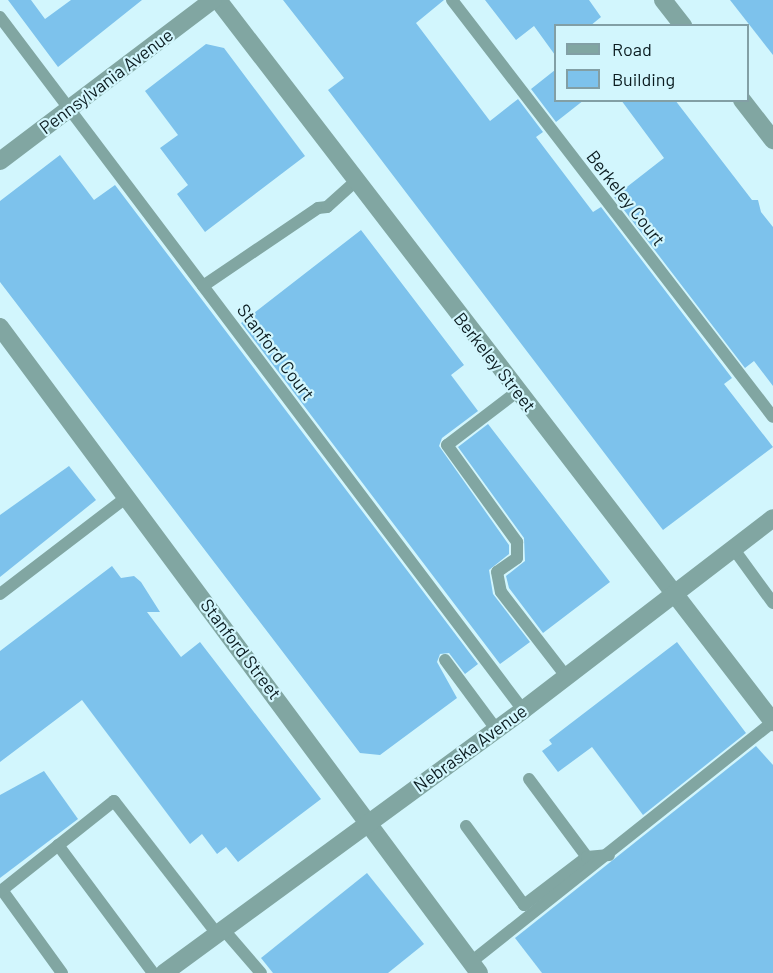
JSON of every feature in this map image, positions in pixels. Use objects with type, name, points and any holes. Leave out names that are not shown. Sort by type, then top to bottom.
[{"type":"street","name":"Pennsylvania Avenue","points":[[0,161],[213,0]]},
{"type":"street","name":"Berkeley Street","points":[[218,0],[773,722]]},
{"type":"street","points":[[663,0],[681,24]]},
{"type":"street","points":[[744,102],[773,140]]},
{"type":"street","name":"Stanford Street","points":[[0,327],[369,821],[475,968]]},
{"type":"street","name":"Nebraska Avenue","points":[[164,973],[523,710],[773,518]]},
{"type":"lane","name":"Berkeley Court","points":[[452,0],[773,417]]},
{"type":"lane","name":"Stanford Court","points":[[0,17],[523,710]]},
{"type":"lane","points":[[203,286],[318,207],[327,207],[356,181]]},
{"type":"lane","points":[[518,391],[447,445],[517,542],[517,558],[497,572],[501,592],[566,676]]},
{"type":"lane","points":[[0,594],[128,496]]},
{"type":"lane","points":[[734,548],[773,603]]},
{"type":"lane","points":[[445,660],[496,729]]},
{"type":"lane","points":[[475,968],[773,722]]},
{"type":"lane","points":[[529,779],[587,857]]},
{"type":"lane","points":[[62,973],[2,890],[114,801],[220,932],[261,973]]},
{"type":"lane","points":[[465,826],[524,905],[587,857],[610,855]]},
{"type":"lane","points":[[58,845],[153,973]]},
{"type":"building","points":[[8,0],[31,0],[45,19],[71,0],[142,0],[58,67]]},
{"type":"building","points":[[283,0],[444,0],[416,23],[490,121],[518,99],[543,132],[536,137],[593,212],[601,207],[732,378],[724,384],[773,447],[663,530],[328,90],[344,78]]},
{"type":"building","points":[[485,0],[589,0],[601,17],[592,24],[554,24],[554,54],[534,26],[516,40]]},
{"type":"building","points":[[730,0],[773,0],[773,55],[749,24]]},
{"type":"building","points":[[206,44],[224,48],[305,156],[205,232],[177,194],[188,185],[160,148],[178,135],[145,91]]},
{"type":"building","points":[[554,71],[554,102],[581,102],[556,122],[531,89]]},
{"type":"building","points":[[622,102],[677,102],[752,200],[758,200],[761,212],[773,227],[773,386],[754,361],[745,368],[614,197],[664,158]]},
{"type":"building","points":[[60,155],[94,200],[115,185],[478,664],[465,674],[449,653],[440,654],[437,662],[457,698],[380,755],[360,753],[0,282],[0,201]]},
{"type":"building","points":[[361,230],[464,365],[451,375],[478,411],[442,438],[439,446],[509,545],[509,554],[489,570],[493,594],[530,642],[500,664],[241,323]]},
{"type":"building","points":[[488,424],[610,582],[543,633],[509,588],[506,576],[525,561],[524,538],[458,447]]},
{"type":"building","points":[[69,466],[96,500],[0,577],[0,515]]},
{"type":"building","points":[[112,566],[121,578],[134,576],[141,582],[160,612],[147,612],[181,657],[200,642],[321,799],[238,862],[226,847],[217,854],[202,834],[190,844],[82,700],[0,762],[0,651]]},
{"type":"building","points":[[677,642],[746,733],[643,815],[592,747],[558,772],[542,751],[552,744],[549,740]]},
{"type":"building","points":[[756,746],[773,765],[773,973],[542,973],[515,938]]},
{"type":"building","points":[[44,771],[78,819],[0,878],[0,795]]},
{"type":"building","points":[[367,873],[424,944],[388,973],[273,973],[261,958]]}]
